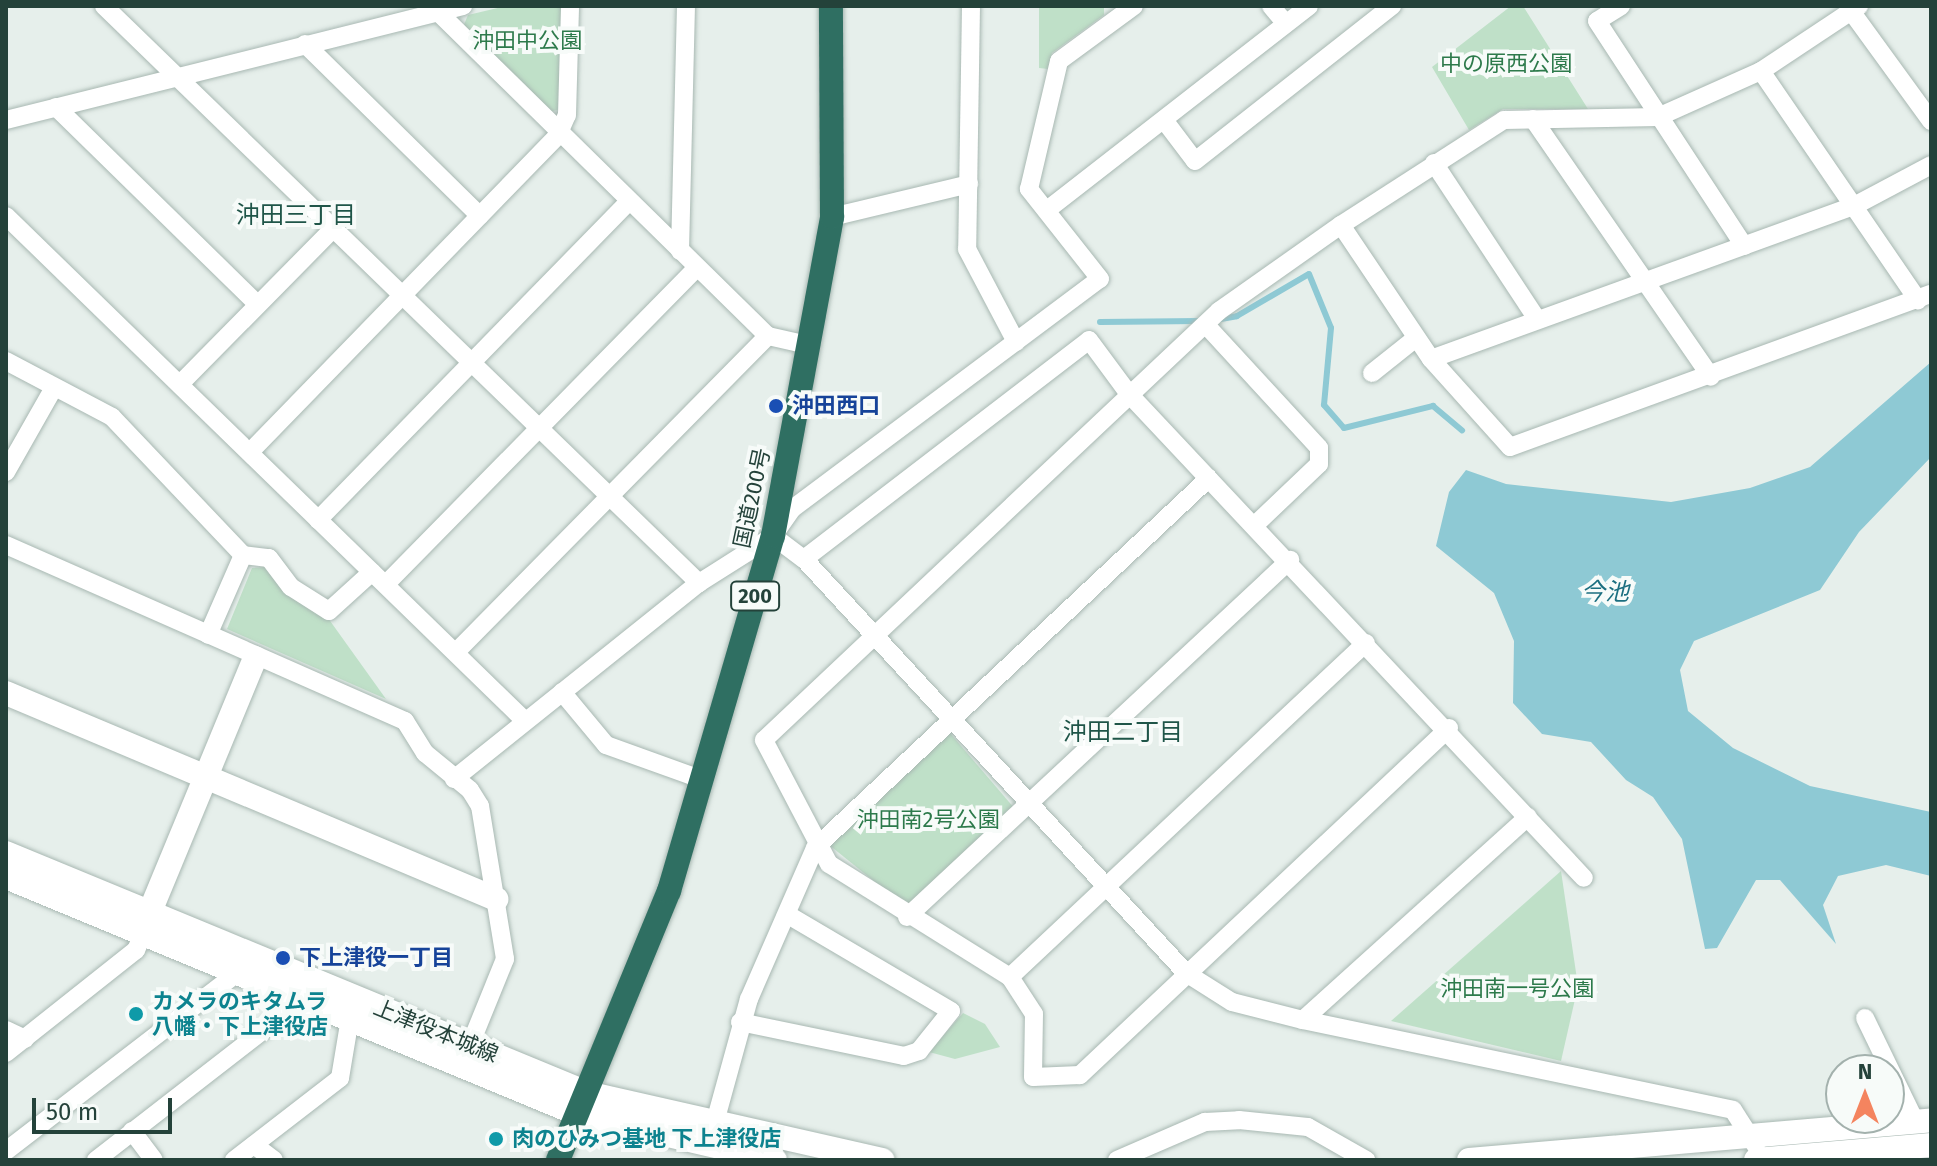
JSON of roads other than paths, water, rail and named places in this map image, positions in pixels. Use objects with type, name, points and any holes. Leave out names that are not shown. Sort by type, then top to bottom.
[{"type":"highway","name":"国道200号","points":[[558,1160],[669,891],[773,536],[832,217],[831,6]]},
{"type":"street","points":[[104,6],[699,583]]},
{"type":"street","points":[[6,120],[433,9],[463,6]]},
{"type":"street","points":[[250,452],[558,135],[567,115],[570,6]]},
{"type":"street","points":[[680,251],[686,6]]},
{"type":"street","points":[[971,6],[967,249],[1016,342]]},
{"type":"street","points":[[454,779],[523,719],[562,692],[699,583],[773,536],[792,509],[1100,279],[1029,189],[1059,61],[1134,6]]},
{"type":"street","points":[[1271,6],[1286,24]]},
{"type":"street","points":[[1047,210],[1309,6]]},
{"type":"street","points":[[1164,120],[1195,161],[1392,6]]},
{"type":"street","points":[[1621,6],[1597,21],[1744,246]]},
{"type":"street","points":[[433,9],[558,135],[768,336],[808,345]]},
{"type":"street","points":[[1449,728],[1080,1075],[1033,1077],[1034,1014],[1010,977],[907,917],[815,848],[764,740],[1213,318],[1341,225],[1504,120],[1658,117],[1761,71],[1855,9],[1931,121]]},
{"type":"street","points":[[305,44],[480,216]]},
{"type":"street","points":[[1341,225],[1431,359],[1510,447],[1711,377],[1924,297],[1854,206],[1761,71]]},
{"type":"street","points":[[56,107],[257,304]]},
{"type":"street","points":[[1533,119],[1641,284],[1711,377]]},
{"type":"street","points":[[1434,163],[1537,319]]},
{"type":"street","points":[[1431,359],[1854,206],[1931,165]]},
{"type":"street","points":[[832,217],[969,184]]},
{"type":"street","points":[[318,520],[628,202]]},
{"type":"street","points":[[6,216],[457,651],[523,719]]},
{"type":"street","points":[[180,384],[333,229]]},
{"type":"street","points":[[6,361],[52,391],[112,417],[243,555],[269,558],[291,587],[329,611],[379,578],[539,430],[696,269]]},
{"type":"street","points":[[1213,318],[1319,448],[1319,464],[1256,524]]},
{"type":"street","points":[[457,651],[768,336]]},
{"type":"street","points":[[1372,373],[1416,338]]},
{"type":"street","points":[[804,559],[1089,340],[1129,394],[1449,728],[1584,878]]},
{"type":"street","points":[[6,472],[52,391]]},
{"type":"street","points":[[712,1134],[740,1022],[790,916],[815,848],[1209,478]]},
{"type":"street","points":[[773,536],[804,559],[875,634],[1186,973],[1232,1002],[1303,1020],[1733,1110],[1756,1153]]},
{"type":"street","points":[[6,545],[255,658],[405,721],[480,806],[505,959],[470,1045]]},
{"type":"street","points":[[208,635],[243,555]]},
{"type":"street","points":[[907,917],[1290,560]]},
{"type":"street","points":[[1010,977],[1366,643]]},
{"type":"street","points":[[6,1053],[147,926],[255,658]]},
{"type":"street","points":[[562,692],[606,745],[703,780]]},
{"type":"street","points":[[6,693],[496,899]]},
{"type":"street","points":[[1303,1020],[1528,817]]},
{"type":"street","name":"上津役本城線","points":[[6,853],[147,926],[233,976],[349,1024],[582,1104],[808,1152],[882,1160]]},
{"type":"street","name":"上津役本城線","points":[[6,877],[470,1045],[582,1104]]},
{"type":"street","points":[[740,1022],[904,1056],[919,1051],[951,1011],[790,916]]},
{"type":"street","points":[[6,1151],[233,976]]},
{"type":"street","points":[[96,1160],[283,1015],[291,1000]]},
{"type":"street","points":[[1756,1153],[1923,1121],[1865,1018]]},
{"type":"street","points":[[234,1160],[340,1078],[349,1024]]},
{"type":"street","points":[[6,1030],[25,1039]]},
{"type":"street","points":[[1117,1160],[1205,1122],[1239,1120],[1308,1127],[1366,1160]]},
{"type":"street","points":[[132,1131],[154,1160]]},
{"type":"street","name":"上津役本城線","points":[[712,1134],[775,1160]]},
{"type":"street","points":[[254,1145],[274,1160]]},
{"type":"street","points":[[1469,1160],[1931,1145]]},
{"type":"water","name":"今池","points":[[1931,362],[1931,457],[1859,532],[1820,590],[1694,641],[1680,670],[1688,711],[1733,748],[1810,786],[1931,812],[1931,876],[1886,865],[1838,876],[1823,905],[1836,944],[1780,880],[1756,880],[1717,948],[1705,949],[1682,839],[1653,797],[1626,780],[1591,742],[1542,734],[1513,703],[1514,641],[1494,593],[1436,546],[1449,492],[1466,470],[1506,484],[1671,502],[1750,488],[1810,467]]},
{"type":"waterway","points":[[1215,320],[1237,316],[1309,274],[1331,328],[1324,405],[1344,428],[1433,406],[1462,430]]},
{"type":"waterway","points":[[1100,322],[1200,321]]},
{"type":"place","name":"沖田西口","points":[[776,406]]},
{"type":"place","name":"下上津役一丁目","points":[[283,958]]},
{"type":"place","name":"カメラのキタムラ 八幡・下上津役店","points":[[136,1014]]},
{"type":"place","name":"肉のひみつ基地 下上津役店","points":[[496,1139]]},
{"type":"district","name":"沖田三丁目","points":[[296,216]]},
{"type":"district","name":"沖田二丁目","points":[[1123,733]]},
{"type":"park label","name":"沖田中公園","points":[[527,41]]},
{"type":"park label","name":"中の原西公園","points":[[1506,64]]},
{"type":"park label","name":"沖田南2号公園","points":[[928,820]]},
{"type":"park label","name":"沖田南一号公園","points":[[1517,989]]}]
